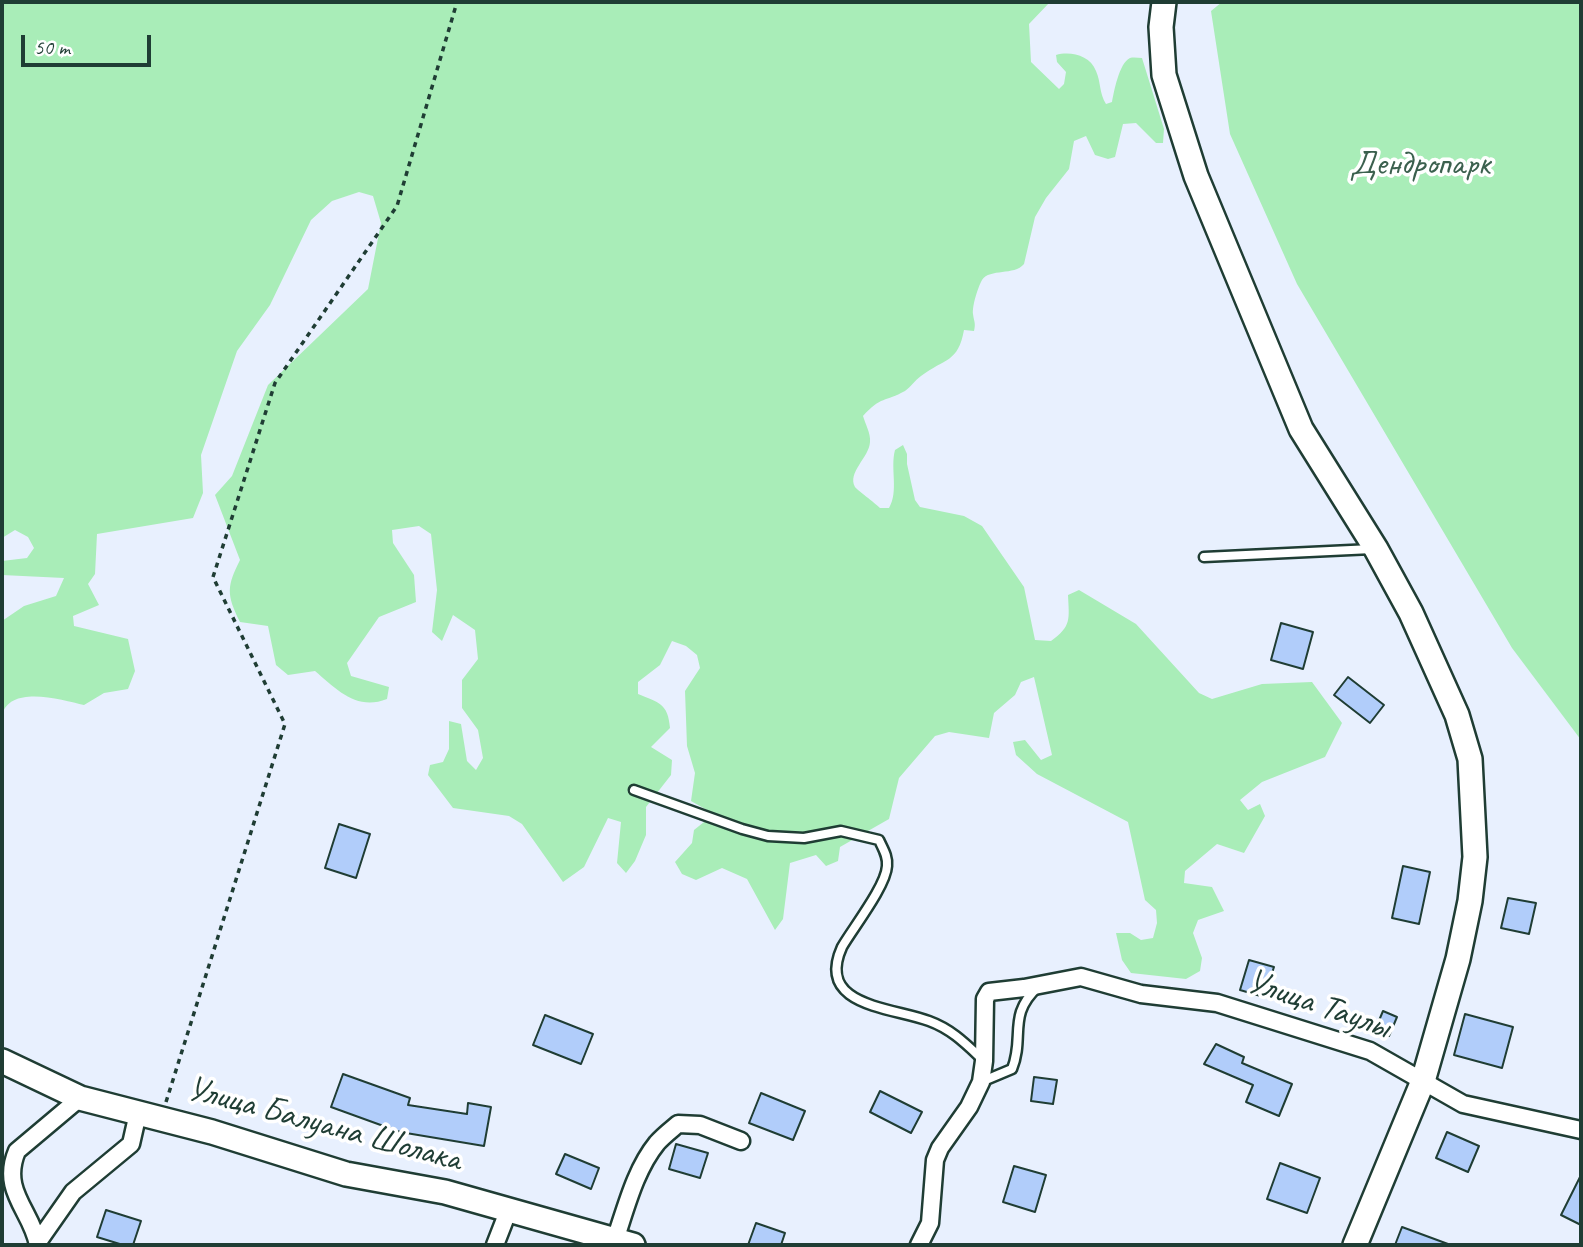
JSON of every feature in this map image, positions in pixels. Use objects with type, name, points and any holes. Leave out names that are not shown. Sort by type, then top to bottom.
[{"type":"street","points":[[1164,2],[1161,27],[1164,75],[1196,176],[1301,429],[1376,549],[1416,623],[1457,715],[1470,760],[1475,857],[1470,901],[1458,959],[1423,1081],[1355,1245]]},
{"type":"street","name":"Улица Таулы","points":[[984,1061],[985,999],[989,992],[1042,985],[1081,976],[1142,994],[1217,1003],[1370,1051],[1463,1104],[1581,1130]]},
{"type":"street","name":"Улица Балуана Шолака","points":[[2,1061],[80,1098],[212,1132],[346,1174],[445,1192],[624,1243]]},
{"type":"street","points":[[919,1245],[930,1223],[935,1160],[940,1148],[969,1107],[981,1082],[984,1061]]},
{"type":"street","points":[[38,1244],[14,1194],[10,1177],[11,1162],[17,1151],[80,1098]]},
{"type":"street","points":[[38,1244],[73,1192],[131,1144],[138,1112]]},
{"type":"street","points":[[624,1243],[647,1156],[659,1140],[678,1124],[700,1125],[741,1142]]},
{"type":"street","points":[[495,1245],[509,1209]]},
{"type":"lane","points":[[1204,557],[1376,549]]},
{"type":"lane","points":[[634,790],[768,836],[804,838],[841,831],[880,840],[887,856],[887,869],[881,884],[837,957],[837,979],[849,996],[930,1021],[954,1032],[984,1061]]},
{"type":"lane","points":[[981,1082],[1012,1069],[1017,1056],[1018,1022],[1022,1007],[1030,995],[1042,985]]},
{"type":"lane","points":[[930,1223],[930,1245]]},
{"type":"path","points":[[160,1118],[285,724],[213,578],[275,383],[397,206],[457,2]]},
{"type":"green space","points":[[2,2],[1050,2],[1029,24],[1031,62],[1059,89],[1064,84],[1066,72],[1057,62],[1056,55],[1073,54],[1089,61],[1096,71],[1106,104],[1112,102],[1126,61],[1142,58],[1164,129],[1163,143],[1156,143],[1136,123],[1123,124],[1115,157],[1108,159],[1095,155],[1086,136],[1074,141],[1069,169],[1035,217],[1024,264],[1014,270],[991,274],[982,280],[973,306],[974,331],[964,330],[958,349],[949,359],[921,376],[905,391],[874,405],[863,416],[870,442],[853,481],[856,488],[880,508],[889,508],[894,487],[895,450],[903,445],[915,500],[920,507],[964,516],[982,526],[1024,587],[1035,640],[1051,641],[1063,631],[1069,616],[1068,595],[1079,590],[1136,624],[1199,693],[1212,699],[1262,684],[1312,682],[1342,723],[1325,757],[1262,782],[1240,800],[1248,810],[1260,804],[1265,816],[1244,853],[1217,844],[1185,871],[1184,883],[1212,887],[1224,911],[1198,920],[1193,933],[1202,958],[1200,971],[1186,979],[1131,973],[1122,960],[1116,933],[1130,933],[1141,940],[1153,938],[1157,923],[1156,910],[1145,900],[1128,822],[1037,774],[1016,755],[1013,742],[1025,740],[1041,760],[1052,755],[1034,677],[1021,682],[1015,695],[994,713],[989,738],[949,732],[935,736],[899,778],[889,819],[840,847],[838,861],[826,866],[816,855],[790,863],[783,919],[775,930],[747,879],[722,868],[696,880],[682,874],[675,862],[692,843],[694,830],[714,814],[691,801],[695,773],[687,746],[685,691],[700,668],[697,655],[686,646],[672,641],[660,665],[638,682],[638,694],[657,702],[667,713],[670,728],[651,747],[672,760],[671,775],[646,807],[646,835],[635,861],[626,873],[617,863],[621,822],[608,818],[584,867],[563,882],[522,824],[509,816],[453,808],[428,775],[430,765],[443,762],[449,749],[449,721],[461,724],[467,761],[476,770],[483,758],[478,730],[462,708],[462,680],[478,659],[475,630],[453,615],[442,641],[432,632],[437,590],[431,534],[419,526],[392,530],[393,543],[414,575],[416,602],[379,617],[347,663],[351,676],[389,687],[387,699],[376,702],[357,700],[348,697],[315,671],[288,675],[276,665],[268,626],[240,622],[232,604],[231,584],[240,560],[215,495],[232,476],[268,385],[368,289],[381,223],[373,196],[359,192],[332,201],[311,220],[270,305],[237,351],[201,455],[203,493],[193,518],[97,534],[95,574],[88,584],[99,605],[73,616],[74,626],[128,639],[135,671],[128,689],[104,693],[84,705],[38,696],[26,697],[7,705],[2,715],[2,621],[24,606],[56,596],[64,578],[2,575],[2,561],[27,558],[34,548],[28,537],[15,530],[2,538]]},
{"type":"green space","name":"Дендропарк","points":[[1222,2],[1581,2],[1581,740],[1512,648],[1297,284],[1230,134],[1211,11]]},
{"type":"building","points":[[1281,623],[1313,632],[1303,669],[1271,660]]},
{"type":"building","points":[[1348,677],[1384,705],[1370,723],[1334,695]]},
{"type":"building","points":[[339,824],[370,834],[356,878],[325,868]]},
{"type":"building","points":[[1403,866],[1430,872],[1419,924],[1392,918]]},
{"type":"building","points":[[1508,898],[1536,903],[1529,934],[1501,928]]},
{"type":"building","points":[[1249,960],[1274,967],[1264,997],[1240,990]]},
{"type":"building","points":[[1383,1011],[1397,1017],[1389,1036],[1375,1030]]},
{"type":"building","points":[[1465,1014],[1513,1027],[1502,1068],[1454,1055]]},
{"type":"building","points":[[545,1015],[593,1034],[581,1064],[533,1045]]},
{"type":"building","points":[[1216,1044],[1244,1057],[1242,1063],[1292,1084],[1279,1116],[1246,1102],[1253,1085],[1204,1064]]},
{"type":"building","points":[[343,1074],[410,1098],[408,1105],[467,1114],[468,1103],[491,1107],[484,1146],[400,1132],[331,1107]]},
{"type":"building","points":[[1034,1077],[1057,1080],[1053,1104],[1031,1101]]},
{"type":"building","points":[[880,1091],[922,1112],[911,1133],[870,1112]]},
{"type":"building","points":[[761,1093],[805,1111],[793,1140],[749,1123]]},
{"type":"building","points":[[1447,1132],[1479,1146],[1468,1172],[1436,1158]]},
{"type":"building","points":[[676,1144],[708,1153],[700,1178],[669,1169]]},
{"type":"building","points":[[565,1154],[599,1168],[591,1189],[556,1174]]},
{"type":"building","points":[[1280,1163],[1320,1178],[1307,1213],[1267,1199]]},
{"type":"building","points":[[1014,1166],[1046,1175],[1035,1212],[1003,1202]]},
{"type":"building","points":[[1581,1175],[1581,1225],[1561,1215]]},
{"type":"building","points":[[106,1210],[141,1221],[133,1245],[123,1245],[97,1237]]},
{"type":"building","points":[[756,1223],[785,1233],[781,1245],[748,1245]]},
{"type":"building","points":[[1402,1227],[1448,1244],[1448,1245],[1395,1245]]}]
